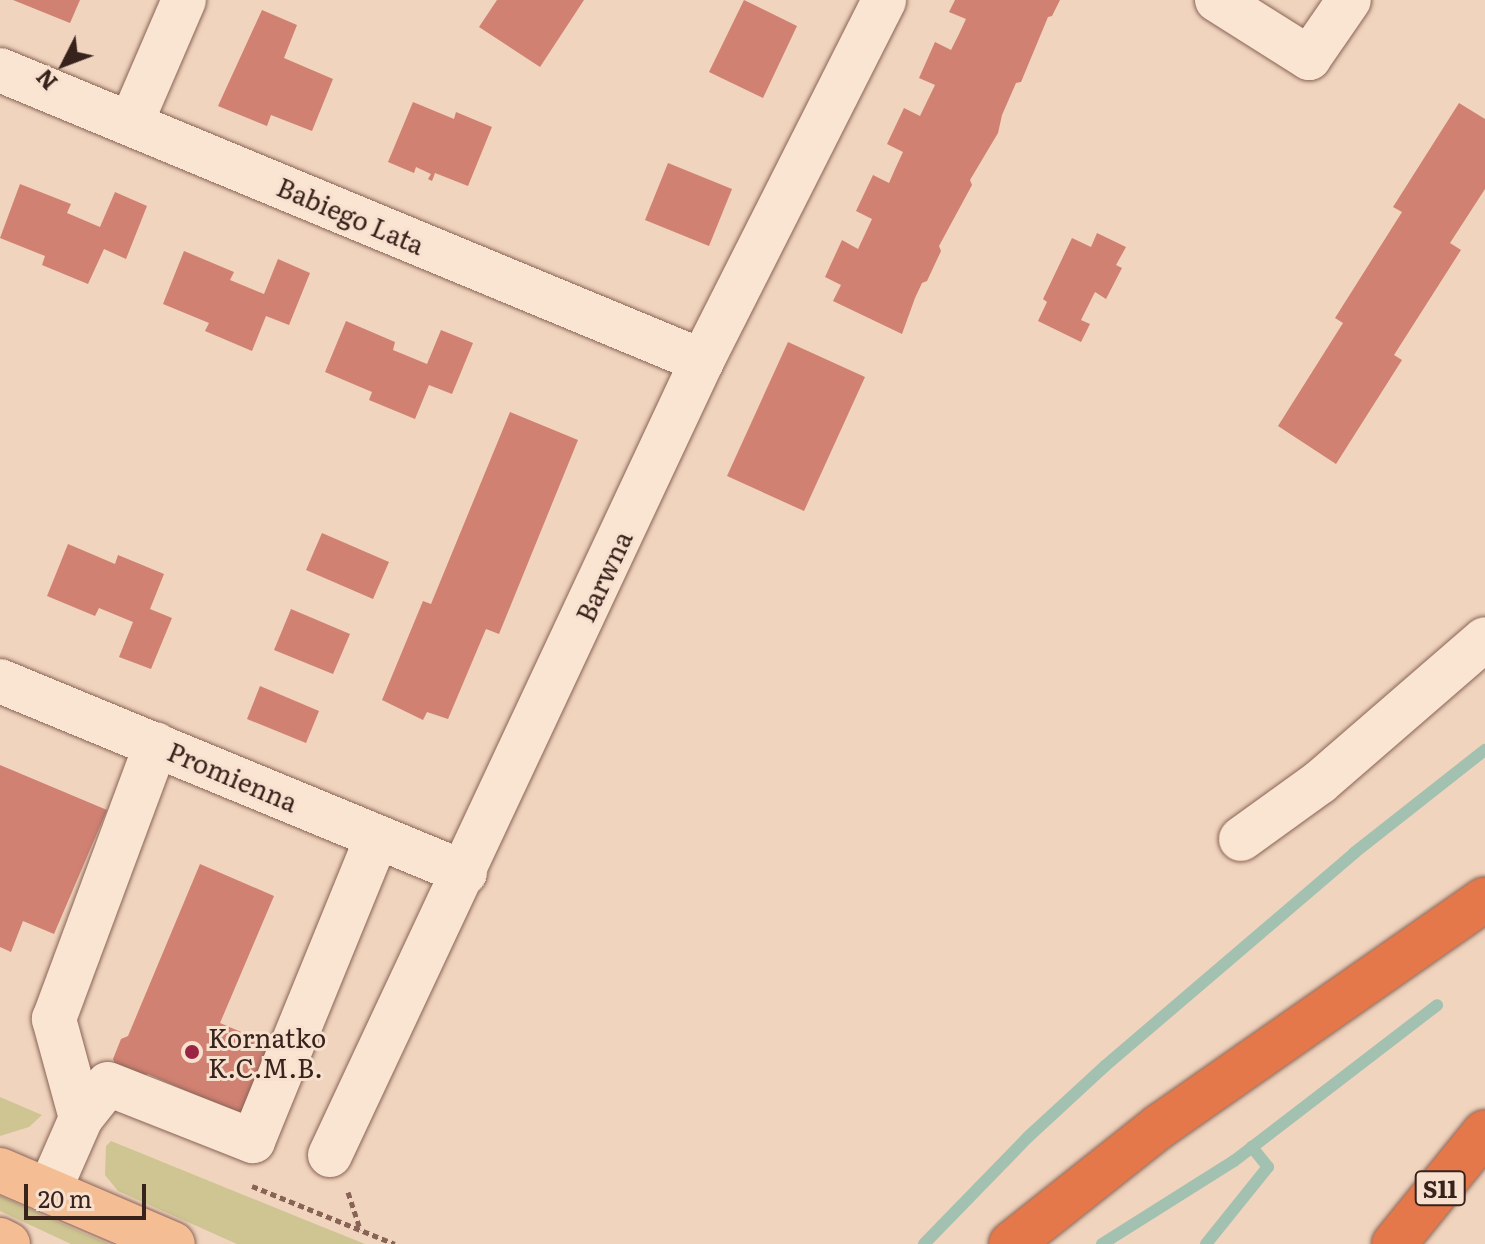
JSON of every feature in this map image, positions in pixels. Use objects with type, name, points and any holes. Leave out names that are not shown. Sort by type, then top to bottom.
[{"type":"highway","points":[[1011,1244],[1160,1126],[1485,899]]},
{"type":"highway","name":"S11","points":[[1394,1244],[1485,1132]]},
{"type":"main road","points":[[0,1170],[173,1244]]},
{"type":"main road","points":[[0,1240],[8,1244]]},
{"type":"street","points":[[131,123],[184,0]]},
{"type":"street","name":"Barwna","points":[[330,1155],[465,873],[702,361],[884,0]]},
{"type":"street","points":[[1217,0],[1309,58],[1349,0]]},
{"type":"street","name":"Babiego Lata","points":[[0,70],[702,361]]},
{"type":"street","points":[[1241,839],[1320,782],[1485,639]]},
{"type":"street","name":"Promienna","points":[[0,681],[465,873]]},
{"type":"street","points":[[81,1118],[54,1019],[156,744]]},
{"type":"street","points":[[49,1191],[81,1118],[108,1084],[253,1141],[377,837]]},
{"type":"shaded area","points":[[0,1097],[42,1115],[29,1127],[0,1136]]},
{"type":"shaded area","points":[[111,1141],[365,1244],[237,1244],[118,1191],[105,1175],[106,1146]]},
{"type":"shaded area","points":[[0,1196],[109,1244],[71,1244],[0,1211]]},
{"type":"building","points":[[13,0],[80,0],[70,23]]},
{"type":"building","points":[[497,0],[584,0],[540,67],[479,27]]},
{"type":"building","points":[[744,0],[797,26],[763,98],[709,72]]},
{"type":"building","points":[[955,0],[1060,0],[1052,16],[1048,17],[1021,82],[1016,83],[998,133],[970,180],[972,185],[939,246],[941,251],[927,281],[922,283],[902,334],[833,301],[841,285],[825,277],[842,240],[858,249],[872,219],[856,211],[873,175],[889,183],[903,152],[887,144],[904,108],[920,116],[935,85],[919,78],[935,42],[951,50],[959,34],[966,19],[949,12]]},
{"type":"building","points":[[262,10],[297,25],[284,58],[333,79],[312,131],[271,115],[267,126],[218,106]]},
{"type":"building","points":[[413,102],[454,119],[456,112],[492,127],[468,186],[435,173],[432,181],[428,179],[431,174],[416,167],[414,173],[388,162]]},
{"type":"building","points":[[1459,103],[1485,119],[1485,189],[1450,243],[1461,250],[1394,355],[1402,360],[1336,464],[1278,426],[1343,323],[1335,318],[1402,212],[1393,207]]},
{"type":"building","points":[[668,163],[732,189],[709,246],[645,220]]},
{"type":"building","points":[[20,184],[71,204],[67,213],[100,227],[115,192],[147,206],[126,259],[104,249],[88,284],[42,265],[45,256],[0,238]]},
{"type":"building","points":[[1097,233],[1126,247],[1116,265],[1122,268],[1106,299],[1095,292],[1081,320],[1090,324],[1081,342],[1038,321],[1047,302],[1043,299],[1072,238],[1091,247]]},
{"type":"building","points":[[184,251],[234,272],[230,280],[264,294],[278,259],[310,273],[289,325],[266,316],[252,351],[205,331],[209,323],[163,304]]},
{"type":"building","points":[[346,321],[395,342],[393,350],[427,364],[441,330],[473,343],[452,394],[429,385],[415,419],[369,400],[372,392],[325,372]]},
{"type":"building","points":[[788,342],[865,377],[804,511],[727,476]]},
{"type":"building","points":[[510,412],[578,440],[499,634],[486,629],[448,719],[427,712],[423,720],[382,700],[423,601],[431,604]]},
{"type":"building","points":[[322,533],[389,562],[373,599],[306,570]]},
{"type":"building","points":[[68,544],[115,564],[118,555],[164,574],[150,609],[172,618],[151,669],[119,657],[133,622],[99,608],[95,616],[47,596]]},
{"type":"building","points":[[291,609],[350,634],[333,674],[274,650]]},
{"type":"building","points":[[260,686],[319,711],[306,743],[247,719]]},
{"type":"building","points":[[0,765],[107,810],[54,934],[23,921],[11,952],[0,947]]},
{"type":"building","points":[[200,864],[274,896],[220,1023],[272,1045],[238,1121],[216,1104],[148,1074],[137,1079],[119,1072],[113,1059],[121,1039],[128,1036]]},
{"type":"waterway","points":[[924,1244],[1028,1137],[1105,1066],[1354,853],[1485,750]]},
{"type":"waterway","points":[[1102,1244],[1234,1161],[1437,1005]]},
{"type":"waterway","points":[[1206,1244],[1268,1167],[1252,1147]]},
{"type":"place","name":"Kornatko K.C.M.B.","points":[[192,1052]]}]
